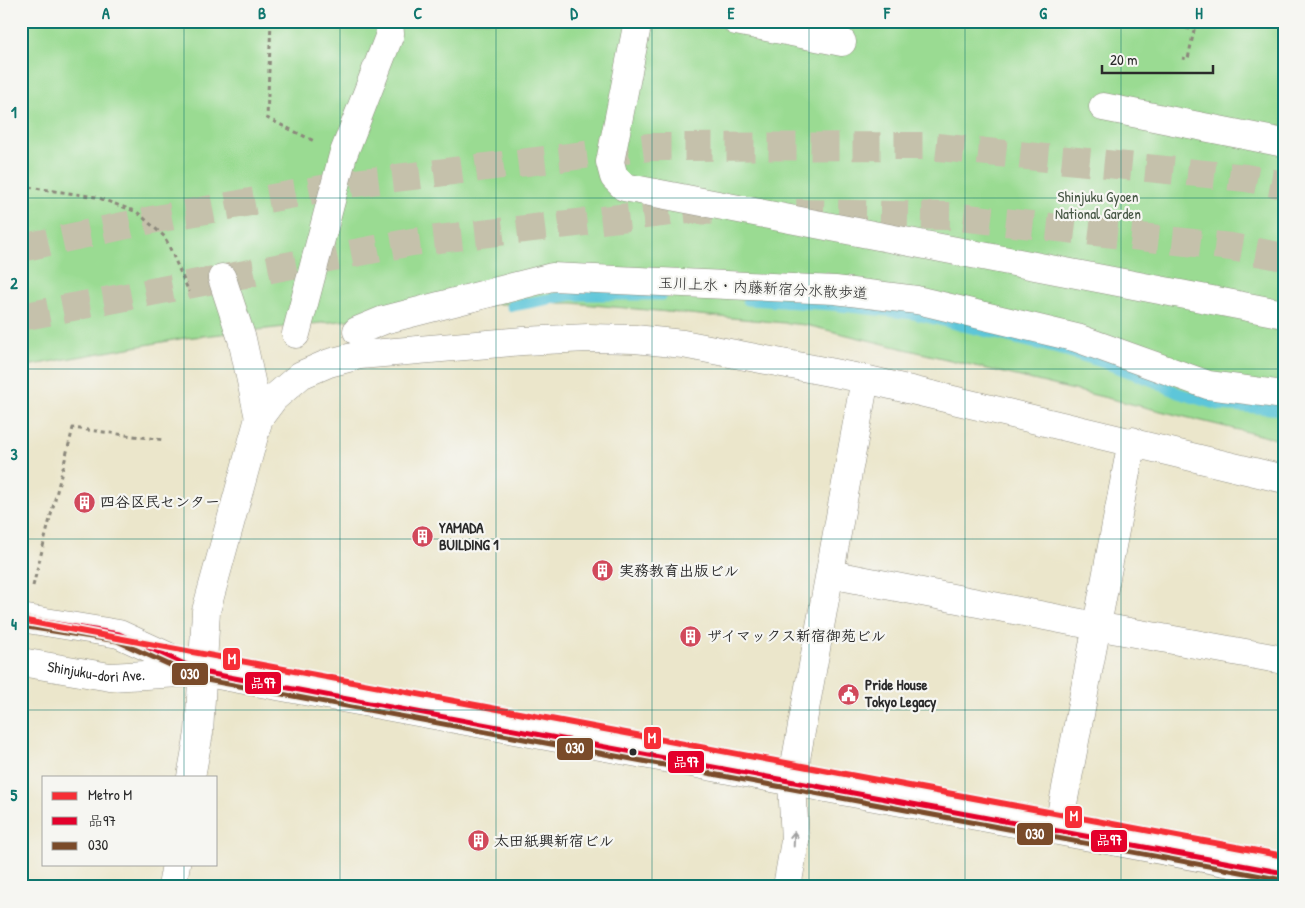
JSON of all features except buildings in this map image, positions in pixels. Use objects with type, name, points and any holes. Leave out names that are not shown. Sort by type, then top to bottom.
[{"type":"street","points":[[296,334],[343,156],[390,34],[389,21]]},
{"type":"street","points":[[638,21],[610,162],[614,177],[624,186],[1284,314]]},
{"type":"street","points":[[736,21],[842,42]]},
{"type":"street","points":[[1102,107],[1284,143]]},
{"type":"street","points":[[222,278],[267,408]]},
{"type":"street","name":"玉川上水・内藤新宿分水散歩道","points":[[357,331],[384,320],[552,278],[836,290],[917,300],[973,313],[1077,338],[1208,386],[1284,395]]},
{"type":"street","points":[[191,776],[199,733],[206,611],[267,408],[301,375],[329,363],[360,355],[523,341],[588,338],[635,339],[682,344],[865,378],[1284,479]]},
{"type":"street","points":[[787,887],[795,841],[792,781],[865,378]]},
{"type":"street","points":[[1058,830],[1132,442]]},
{"type":"street","points":[[830,574],[1096,626],[1284,660]]},
{"type":"street","name":"Shinjuku-dori Ave.","points":[[21,618],[119,634],[202,672]]},
{"type":"street","name":"Shinjuku-dori Ave.","points":[[21,662],[110,677],[202,672],[1284,872]]},
{"type":"street","points":[[172,887],[176,866]]},
{"type":"path","points":[[271,21],[267,118],[343,156]]},
{"type":"path","points":[[956,21],[987,21]]},
{"type":"path","points":[[1155,21],[1194,30],[1188,59],[1182,58]]},
{"type":"path","points":[[1280,21],[1284,24]]},
{"type":"path","points":[[21,186],[96,197],[137,212],[165,237],[189,293]]},
{"type":"path","points":[[32,591],[73,428],[164,440]]},
{"type":"green space","name":"Shinjuku Gyoen National Garden","points":[[21,21],[1284,21],[1284,441],[806,325],[572,303],[494,304],[185,338],[21,367]]},
{"type":"waterway","points":[[512,306],[571,295],[662,295]]},
{"type":"waterway","points":[[748,300],[832,305],[914,314],[1066,351],[1156,382],[1178,393],[1218,405],[1284,410]]},
{"type":"tunnel","points":[[21,248],[146,221],[355,183],[650,147],[928,146],[1246,178],[1284,185]]},
{"type":"tunnel","points":[[21,317],[412,242],[689,210],[715,211]]},
{"type":"tunnel","points":[[796,213],[950,216],[1231,247],[1284,257]]},
{"type":"metro line","name":"M","points":[[21,620],[1284,856]]},
{"type":"transit line","name":"品97","points":[[21,618],[119,634],[202,672],[1284,873]]},
{"type":"transit line","name":"030","points":[[21,626],[117,641],[201,679],[1283,880]]},
{"type":"place","name":"四谷区民センター","points":[[84,502]]},
{"type":"place","name":"YAMADA BUILDING 1","points":[[423,537]]},
{"type":"place","name":"実務教育出版ビル","points":[[603,571]]},
{"type":"place","name":"ザイマックス新宿御苑ビル","points":[[691,636]]},
{"type":"place","name":"Pride House Tokyo Legacy","points":[[849,694]]},
{"type":"place","name":"太田紙興新宿ビル","points":[[478,841]]}]
